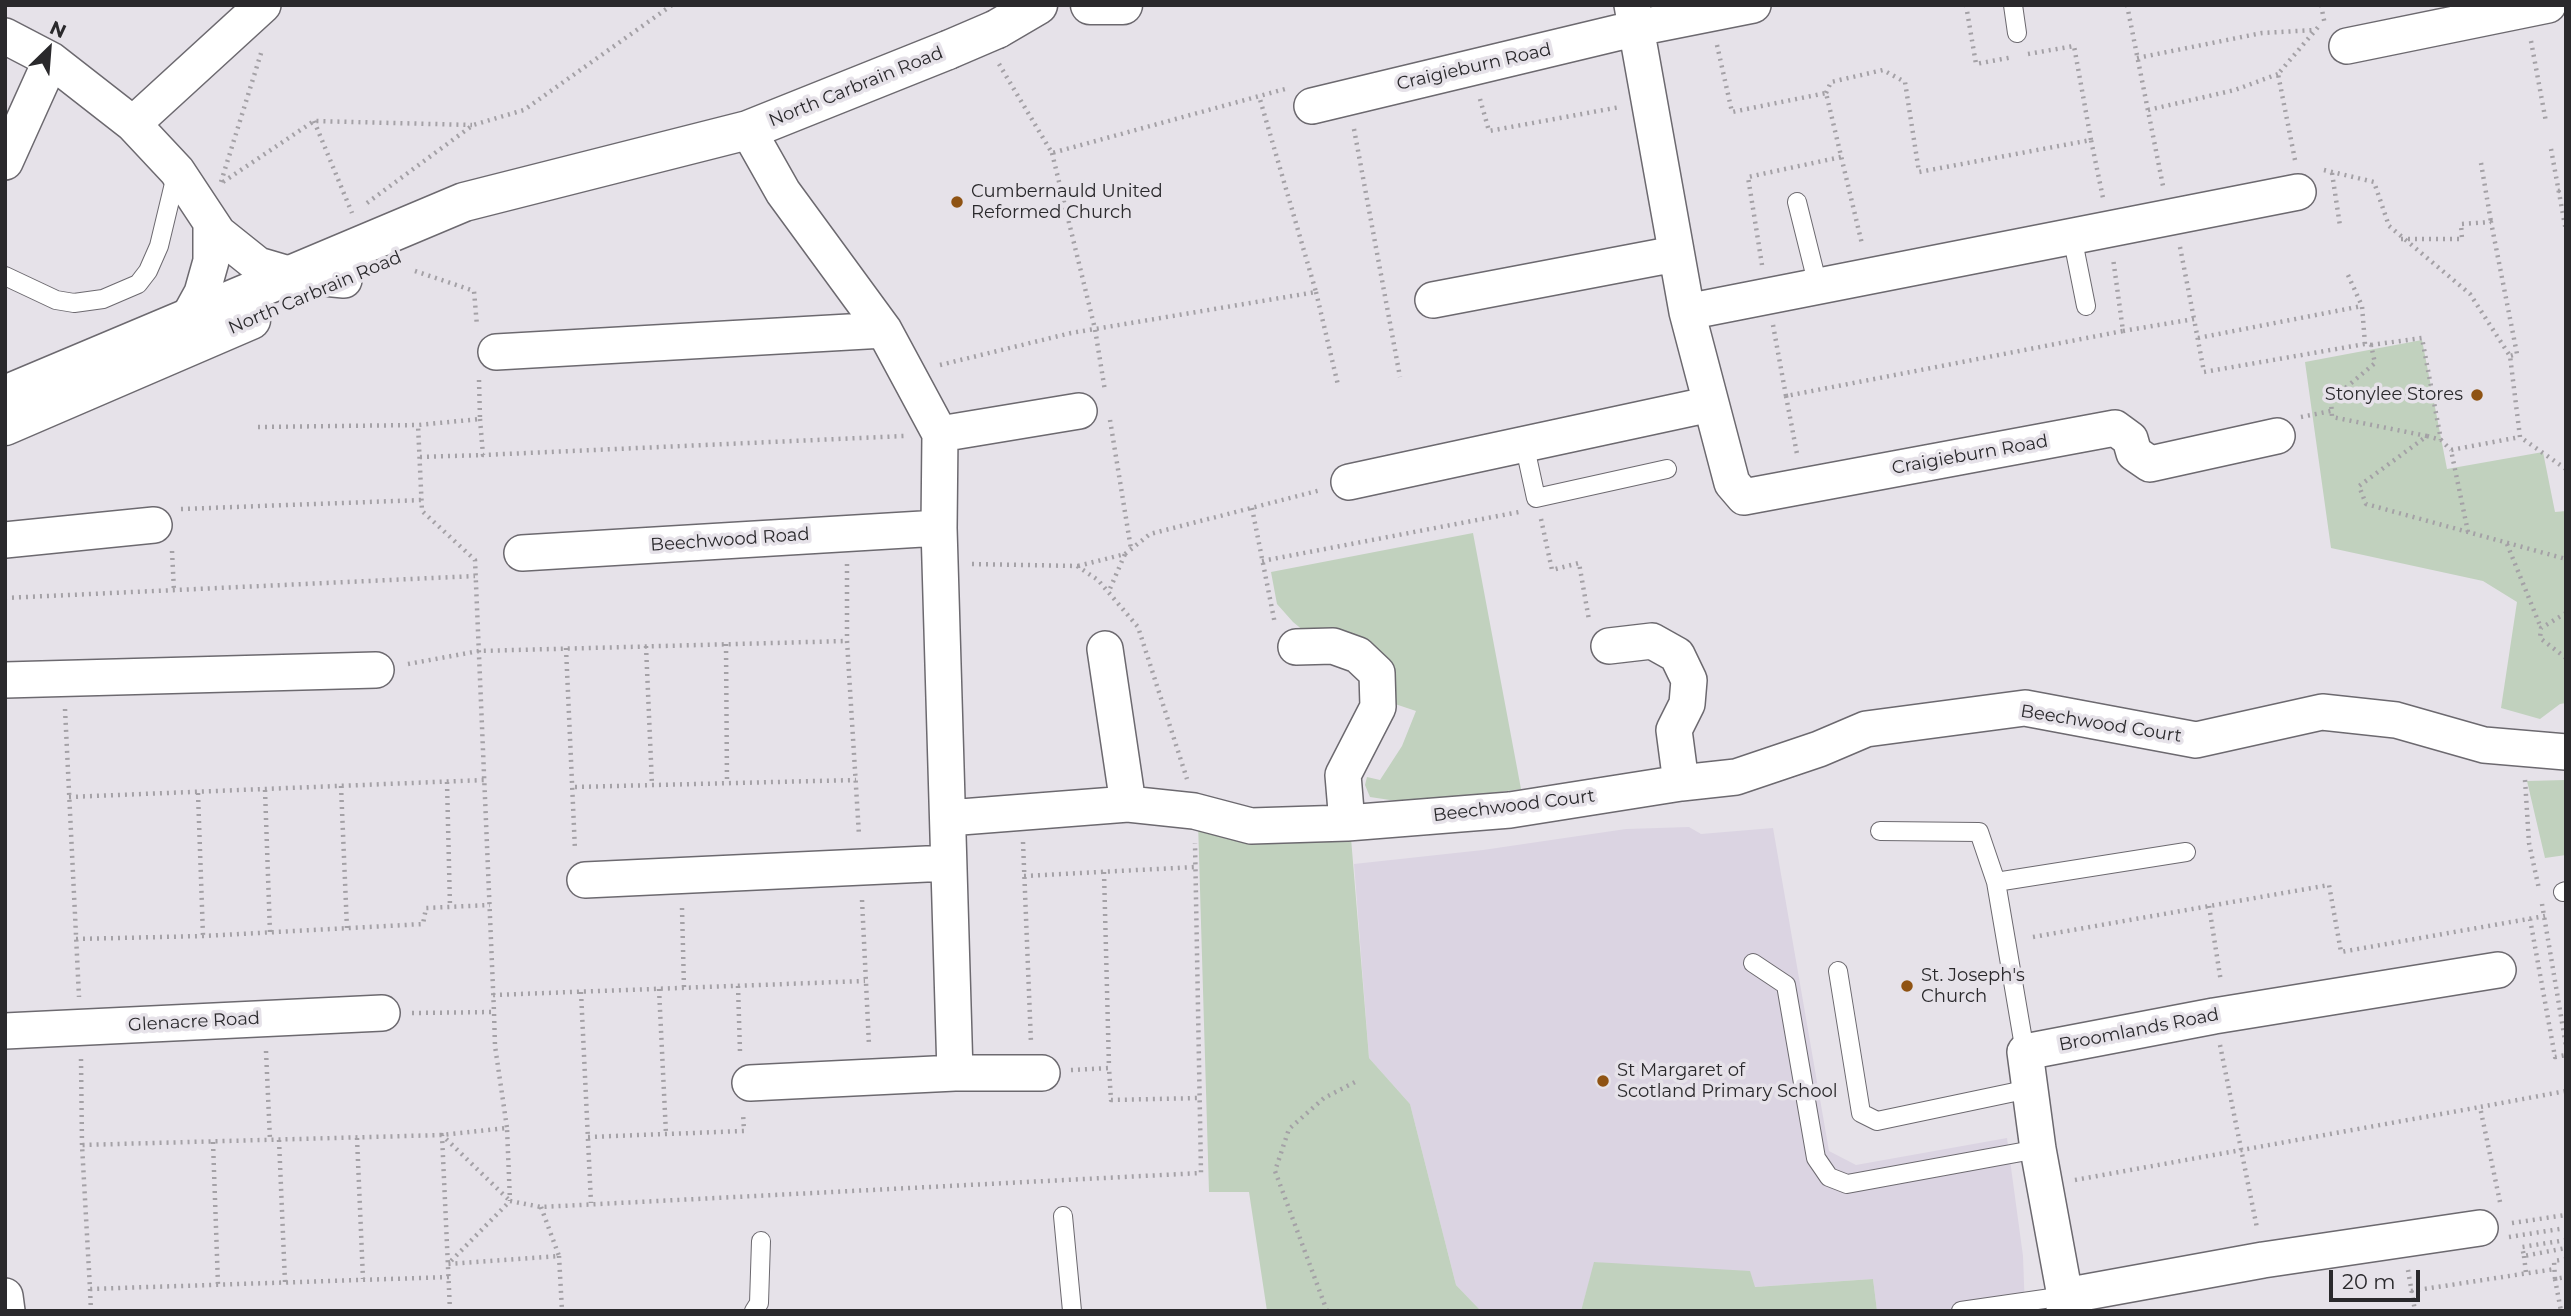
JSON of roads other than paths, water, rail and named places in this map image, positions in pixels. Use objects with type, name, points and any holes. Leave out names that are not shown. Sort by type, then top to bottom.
[{"type":"street","points":[[133,124],[262,5]]},
{"type":"street","name":"North Carbrain Road","points":[[5,395],[464,202],[625,159],[748,130],[948,50],[997,45],[1038,5]]},
{"type":"street","points":[[1090,5],[1114,8],[1123,5]]},
{"type":"street","name":"Craigieburn Road","points":[[1312,106],[1472,68],[1635,17],[1710,14],[1752,5]]},
{"type":"street","points":[[2347,46],[2536,8]]},
{"type":"street","name":"Craigieburn Road","points":[[1635,17],[1687,312],[1732,484],[1744,497],[2115,428],[2130,439],[2134,453],[2150,464],[2277,436]]},
{"type":"street","points":[[5,36],[51,60],[133,124],[209,203],[218,233],[258,265],[292,275],[344,280]]},
{"type":"street","points":[[5,162],[51,60]]},
{"type":"street","points":[[748,130],[783,192],[884,330],[940,434],[939,527],[955,1073]]},
{"type":"street","name":"North Carbrain Road","points":[[5,426],[625,159]]},
{"type":"street","points":[[1687,312],[2172,217],[2308,175]]},
{"type":"street","points":[[169,356],[202,293],[211,261],[209,203]]},
{"type":"street","points":[[1433,300],[1675,254]]},
{"type":"street","points":[[484,350],[884,330]]},
{"type":"street","points":[[1349,482],[1711,404]]},
{"type":"street","points":[[940,434],[1098,407]]},
{"type":"street","points":[[5,540],[165,525]]},
{"type":"street","name":"Beechwood Road","points":[[522,553],[939,527]]},
{"type":"street","points":[[1609,646],[1652,641],[1677,654],[1689,680],[1687,704],[1674,730],[1681,783]]},
{"type":"street","points":[[1296,647],[1333,646],[1359,655],[1377,673],[1378,708],[1343,775],[1347,823]]},
{"type":"street","points":[[1105,649],[1128,804]]},
{"type":"street","points":[[5,680],[376,670]]},
{"type":"street","name":"Beechwood Court","points":[[948,818],[1128,804],[1194,811],[1251,826],[1347,823],[1510,810],[1736,777],[1819,749],[1866,729],[2025,708],[2196,740],[2322,712],[2396,720],[2484,745],[2525,751],[2566,752]]},
{"type":"street","points":[[585,880],[948,863]]},
{"type":"street","name":"Broomlands Road","points":[[2025,1052],[2220,1015],[2498,970]]},
{"type":"street","name":"Glenacre Road","points":[[5,1031],[382,1013]]},
{"type":"street","points":[[2025,1052],[2038,1149],[2047,1185],[2065,1303],[2263,1260],[2402,1240],[2491,1220]]},
{"type":"street","points":[[744,1084],[955,1073],[1037,1072]]},
{"type":"street","points":[[5,1296],[7,1311]]},
{"type":"lane","points":[[2013,5],[2017,33]]},
{"type":"lane","points":[[5,276],[56,300],[74,303],[103,299],[138,284],[148,271],[159,246],[177,171]]},
{"type":"lane","points":[[1797,202],[1818,286]]},
{"type":"lane","points":[[2072,236],[2086,306]]},
{"type":"lane","points":[[1524,443],[1537,503],[1667,469]]},
{"type":"lane","points":[[1880,831],[1979,832],[1996,882],[2025,1052]]},
{"type":"lane","points":[[1996,882],[2186,852]]},
{"type":"lane","points":[[1753,963],[1786,985],[1816,1158],[1829,1177],[1847,1184],[2038,1149]]},
{"type":"lane","points":[[1838,971],[1861,1113],[1877,1121],[2029,1089]]},
{"type":"lane","points":[[1063,1216],[1072,1311]]},
{"type":"lane","points":[[754,1311],[759,1303],[761,1241]]},
{"type":"lane","points":[[1972,1310],[2065,1303]]},
{"type":"place","name":"Cumbernauld United Reformed Church","points":[[957,202]]},
{"type":"place","name":"Stonylee Stores","points":[[2477,395]]},
{"type":"place","name":"St. Joseph's Church","points":[[1907,986]]},
{"type":"place","name":"St Margaret of Scotland Primary School","points":[[1603,1081]]}]
